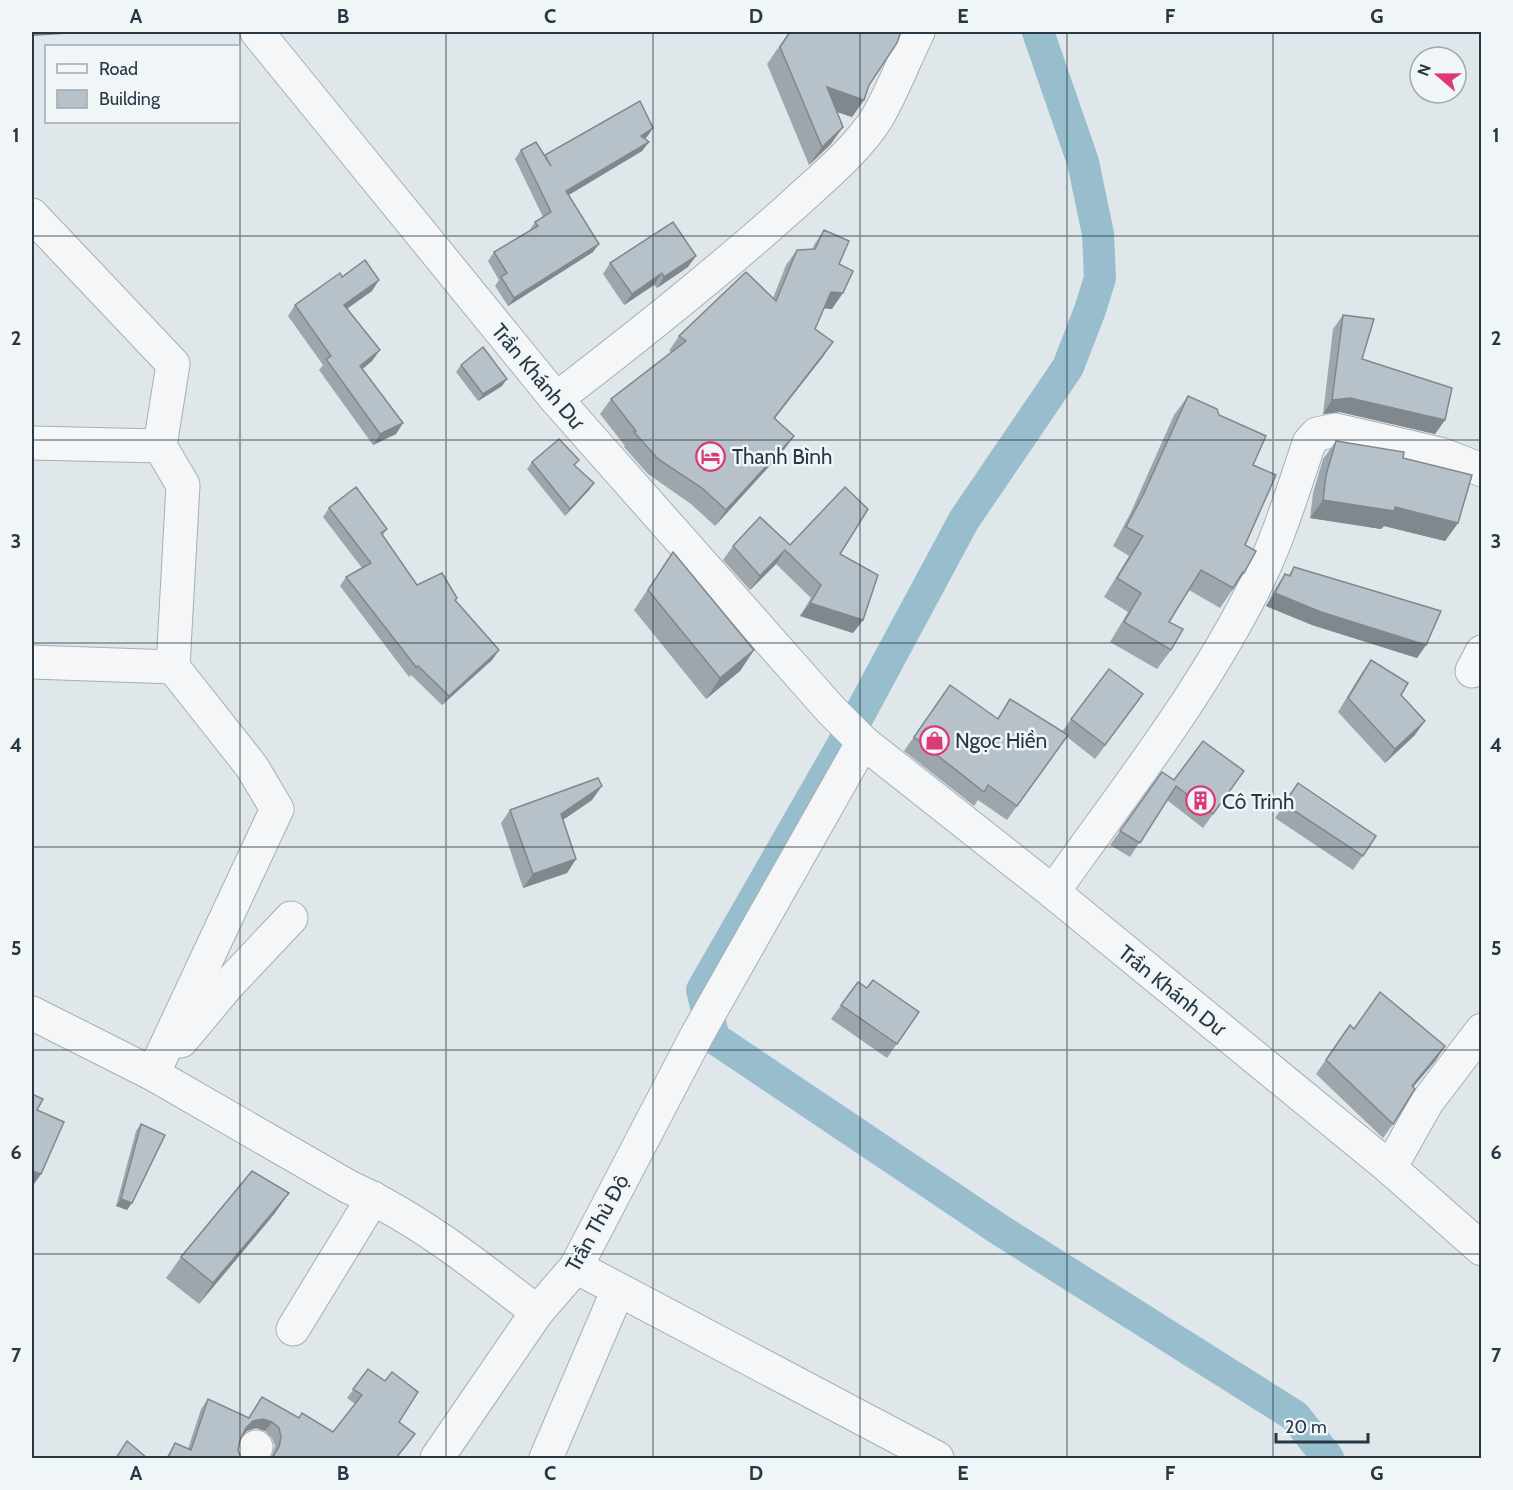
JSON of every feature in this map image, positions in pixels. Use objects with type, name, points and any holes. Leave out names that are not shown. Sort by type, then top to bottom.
[{"type":"street","name":"Trần Khánh Dư","points":[[257,32],[556,399],[831,710],[861,739],[1053,892],[1390,1168],[1482,1249]]},
{"type":"street","points":[[556,399],[732,259],[826,175],[860,139],[876,118],[918,32]]},
{"type":"street","points":[[32,215],[173,364],[160,446],[183,485],[173,667],[252,767],[276,809],[153,1074]]},
{"type":"street","points":[[1053,892],[1211,667],[1249,600],[1276,541],[1309,443],[1317,434],[1336,430],[1359,435],[1440,454],[1482,470]]},
{"type":"street","points":[[32,443],[160,446]]},
{"type":"street","points":[[32,662],[173,667]]},
{"type":"street","name":"Trần Thủ Độ","points":[[437,1458],[537,1312],[576,1267],[697,1035],[861,739]]},
{"type":"street","points":[[153,1074],[226,987],[291,918]]},
{"type":"street","points":[[32,1012],[153,1074],[349,1187],[374,1198],[459,1251],[537,1312]]},
{"type":"street","points":[[1390,1168],[1427,1102],[1482,1030]]},
{"type":"street","points":[[293,1329],[374,1198]]},
{"type":"street","points":[[576,1267],[937,1458]]},
{"type":"street","points":[[546,1458],[618,1290]]},
{"type":"building","points":[[790,32],[901,32],[897,43],[869,85],[864,100],[827,87],[843,127],[822,147],[780,47]]},
{"type":"building","points":[[640,101],[653,128],[641,136],[649,142],[566,191],[599,244],[514,298],[501,277],[507,273],[494,252],[538,226],[535,222],[551,212],[521,150],[536,142],[551,166],[545,155]]},
{"type":"building","points":[[673,222],[696,256],[664,277],[662,273],[632,294],[610,263]]},
{"type":"building","points":[[824,230],[849,241],[839,264],[853,271],[843,293],[831,292],[815,329],[833,342],[774,418],[794,436],[726,510],[702,488],[658,459],[634,432],[636,431],[611,399],[686,341],[679,336],[746,272],[776,301],[797,250],[815,249]]},
{"type":"building","points":[[365,260],[379,280],[344,305],[380,350],[360,366],[403,423],[380,434],[326,359],[331,356],[295,305],[340,273],[342,277]]},
{"type":"building","points":[[1343,315],[1374,319],[1362,359],[1452,388],[1445,420],[1350,398],[1332,400]]},
{"type":"building","points":[[483,347],[507,379],[483,394],[461,365]]},
{"type":"building","points":[[1188,396],[1217,409],[1219,415],[1266,436],[1253,465],[1276,475],[1245,545],[1256,551],[1244,573],[1233,588],[1201,570],[1169,622],[1183,629],[1171,650],[1124,622],[1141,593],[1117,578],[1143,536],[1126,527]]},
{"type":"building","points":[[559,439],[579,460],[574,465],[594,483],[570,509],[532,462]]},
{"type":"building","points":[[1336,441],[1404,452],[1403,458],[1472,475],[1458,523],[1395,507],[1394,511],[1323,500],[1326,475]]},
{"type":"building","points":[[356,487],[387,529],[381,533],[417,585],[442,573],[457,598],[455,600],[499,650],[449,696],[418,666],[416,667],[346,577],[371,563],[329,508]]},
{"type":"building","points":[[845,487],[868,509],[840,554],[878,575],[863,620],[810,603],[821,585],[785,550],[760,576],[733,546],[760,517],[790,545]]},
{"type":"building","points":[[673,552],[754,650],[720,678],[648,590]]},
{"type":"building","points":[[1294,567],[1441,611],[1426,645],[1321,612],[1275,593],[1285,574],[1290,576]]},
{"type":"building","points":[[1371,660],[1408,683],[1401,695],[1425,721],[1395,749],[1348,698]]},
{"type":"building","points":[[1109,669],[1143,694],[1105,745],[1071,719]]},
{"type":"building","points":[[950,685],[998,719],[1010,699],[1068,735],[1017,806],[988,785],[984,792],[914,737]]},
{"type":"building","points":[[1203,741],[1244,771],[1213,814],[1176,786],[1140,843],[1120,831],[1162,772],[1174,780]]},
{"type":"building","points":[[598,778],[602,786],[561,814],[576,859],[533,874],[510,810]]},
{"type":"building","points":[[1298,783],[1376,836],[1363,856],[1284,804]]},
{"type":"building","points":[[873,980],[919,1012],[897,1044],[841,1005],[858,982],[867,988]]},
{"type":"building","points":[[1380,992],[1445,1046],[1412,1086],[1415,1089],[1393,1124],[1326,1060],[1350,1025],[1354,1029]]},
{"type":"building","points":[[32,1094],[43,1099],[37,1110],[64,1122],[41,1174],[32,1171]]},
{"type":"building","points":[[141,1124],[165,1135],[132,1203],[121,1199]]},
{"type":"building","points":[[252,1171],[289,1193],[213,1283],[181,1257]]},
{"type":"building","points":[[368,1369],[385,1381],[392,1372],[418,1392],[399,1422],[415,1434],[396,1458],[272,1458],[279,1447],[281,1437],[279,1428],[263,1419],[253,1421],[246,1428],[238,1450],[241,1458],[168,1458],[175,1443],[191,1450],[208,1399],[249,1418],[262,1397],[299,1418],[302,1413],[333,1432],[362,1395],[353,1389]]},
{"type":"building","points":[[127,1441],[147,1458],[116,1458]]},
{"type":"waterway","points":[[1038,32],[1083,162],[1098,234],[1100,278],[1090,310],[1068,367],[964,520],[851,730],[702,990],[714,1038],[1000,1230],[1295,1416],[1328,1458]]},
{"type":"place","name":"Thanh Bình","points":[[711,456]]},
{"type":"place","name":"Ngọc Hiền","points":[[934,740]]},
{"type":"place","name":"Cô Trinh","points":[[1201,801]]}]
